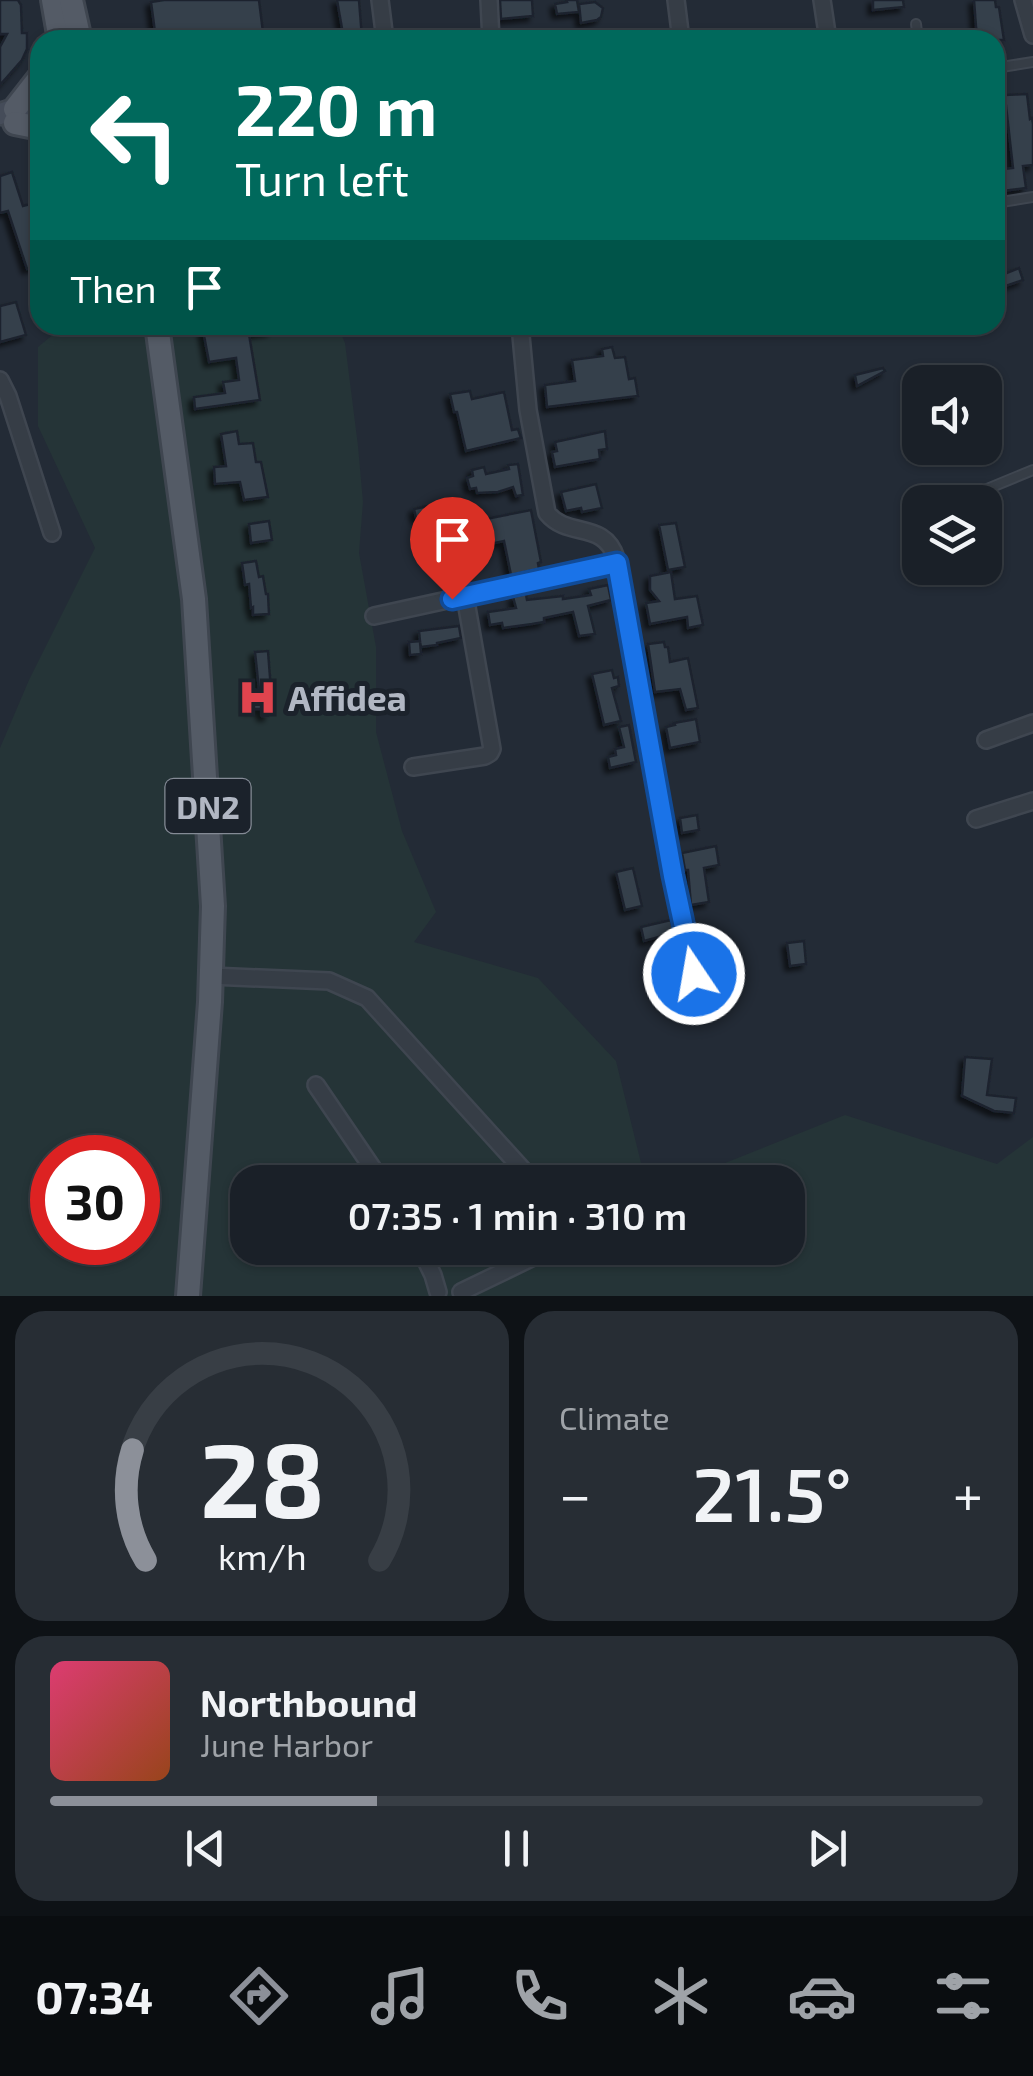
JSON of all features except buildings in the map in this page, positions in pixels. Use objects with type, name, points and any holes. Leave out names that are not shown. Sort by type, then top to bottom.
[{"type":"main road","points":[[54,0],[62,30]]},
{"type":"main road","points":[[65,30],[71,0]]},
{"type":"main road","points":[[8,118],[30,90]]},
{"type":"main road","name":"DN2","points":[[158,335],[194,598],[214,906],[188,1296]]},
{"type":"street","points":[[380,0],[384,30]]},
{"type":"street","points":[[488,0],[490,30]]},
{"type":"street","points":[[676,0],[680,30]]},
{"type":"street","points":[[822,0],[826,30]]},
{"type":"street","points":[[1023,0],[1033,35]]},
{"type":"street","points":[[521,335],[528,410],[547,513],[556,523],[594,532],[614,550],[673,876],[700,997]]},
{"type":"street","points":[[0,380],[52,532]]},
{"type":"street","points":[[374,616],[617,563]]},
{"type":"street","points":[[413,767],[485,756],[492,748],[465,596]]},
{"type":"street","points":[[986,740],[1033,723]]},
{"type":"street","points":[[976,820],[1033,801]]},
{"type":"street","points":[[211,976],[328,980],[367,998],[519,1165]]},
{"type":"street","points":[[316,1085],[370,1165]]},
{"type":"street","points":[[428,1265],[433,1274],[430,1294],[449,1290],[464,1294],[519,1265]]},
{"type":"lane","points":[[916,24],[917,30]]},
{"type":"lane","points":[[1005,66],[1033,62]]},
{"type":"lane","points":[[1005,201],[1033,197]]},
{"type":"lane","points":[[997,485],[1033,470]]},
{"type":"shaded area","points":[[53,335],[341,335],[363,502],[359,553],[376,647],[376,732],[402,831],[436,912],[414,942],[538,978],[616,1061],[641,1163],[650,1165],[230,1165],[230,1265],[805,1265],[805,1165],[720,1165],[845,1115],[997,1164],[1033,1137],[1033,1296],[0,1296],[0,748],[95,548],[38,426],[38,347]]},
{"type":"place","name":"Affidea","points":[[258,697]]},
{"type":"route","points":[[452,599],[617,563],[694,974]]}]
